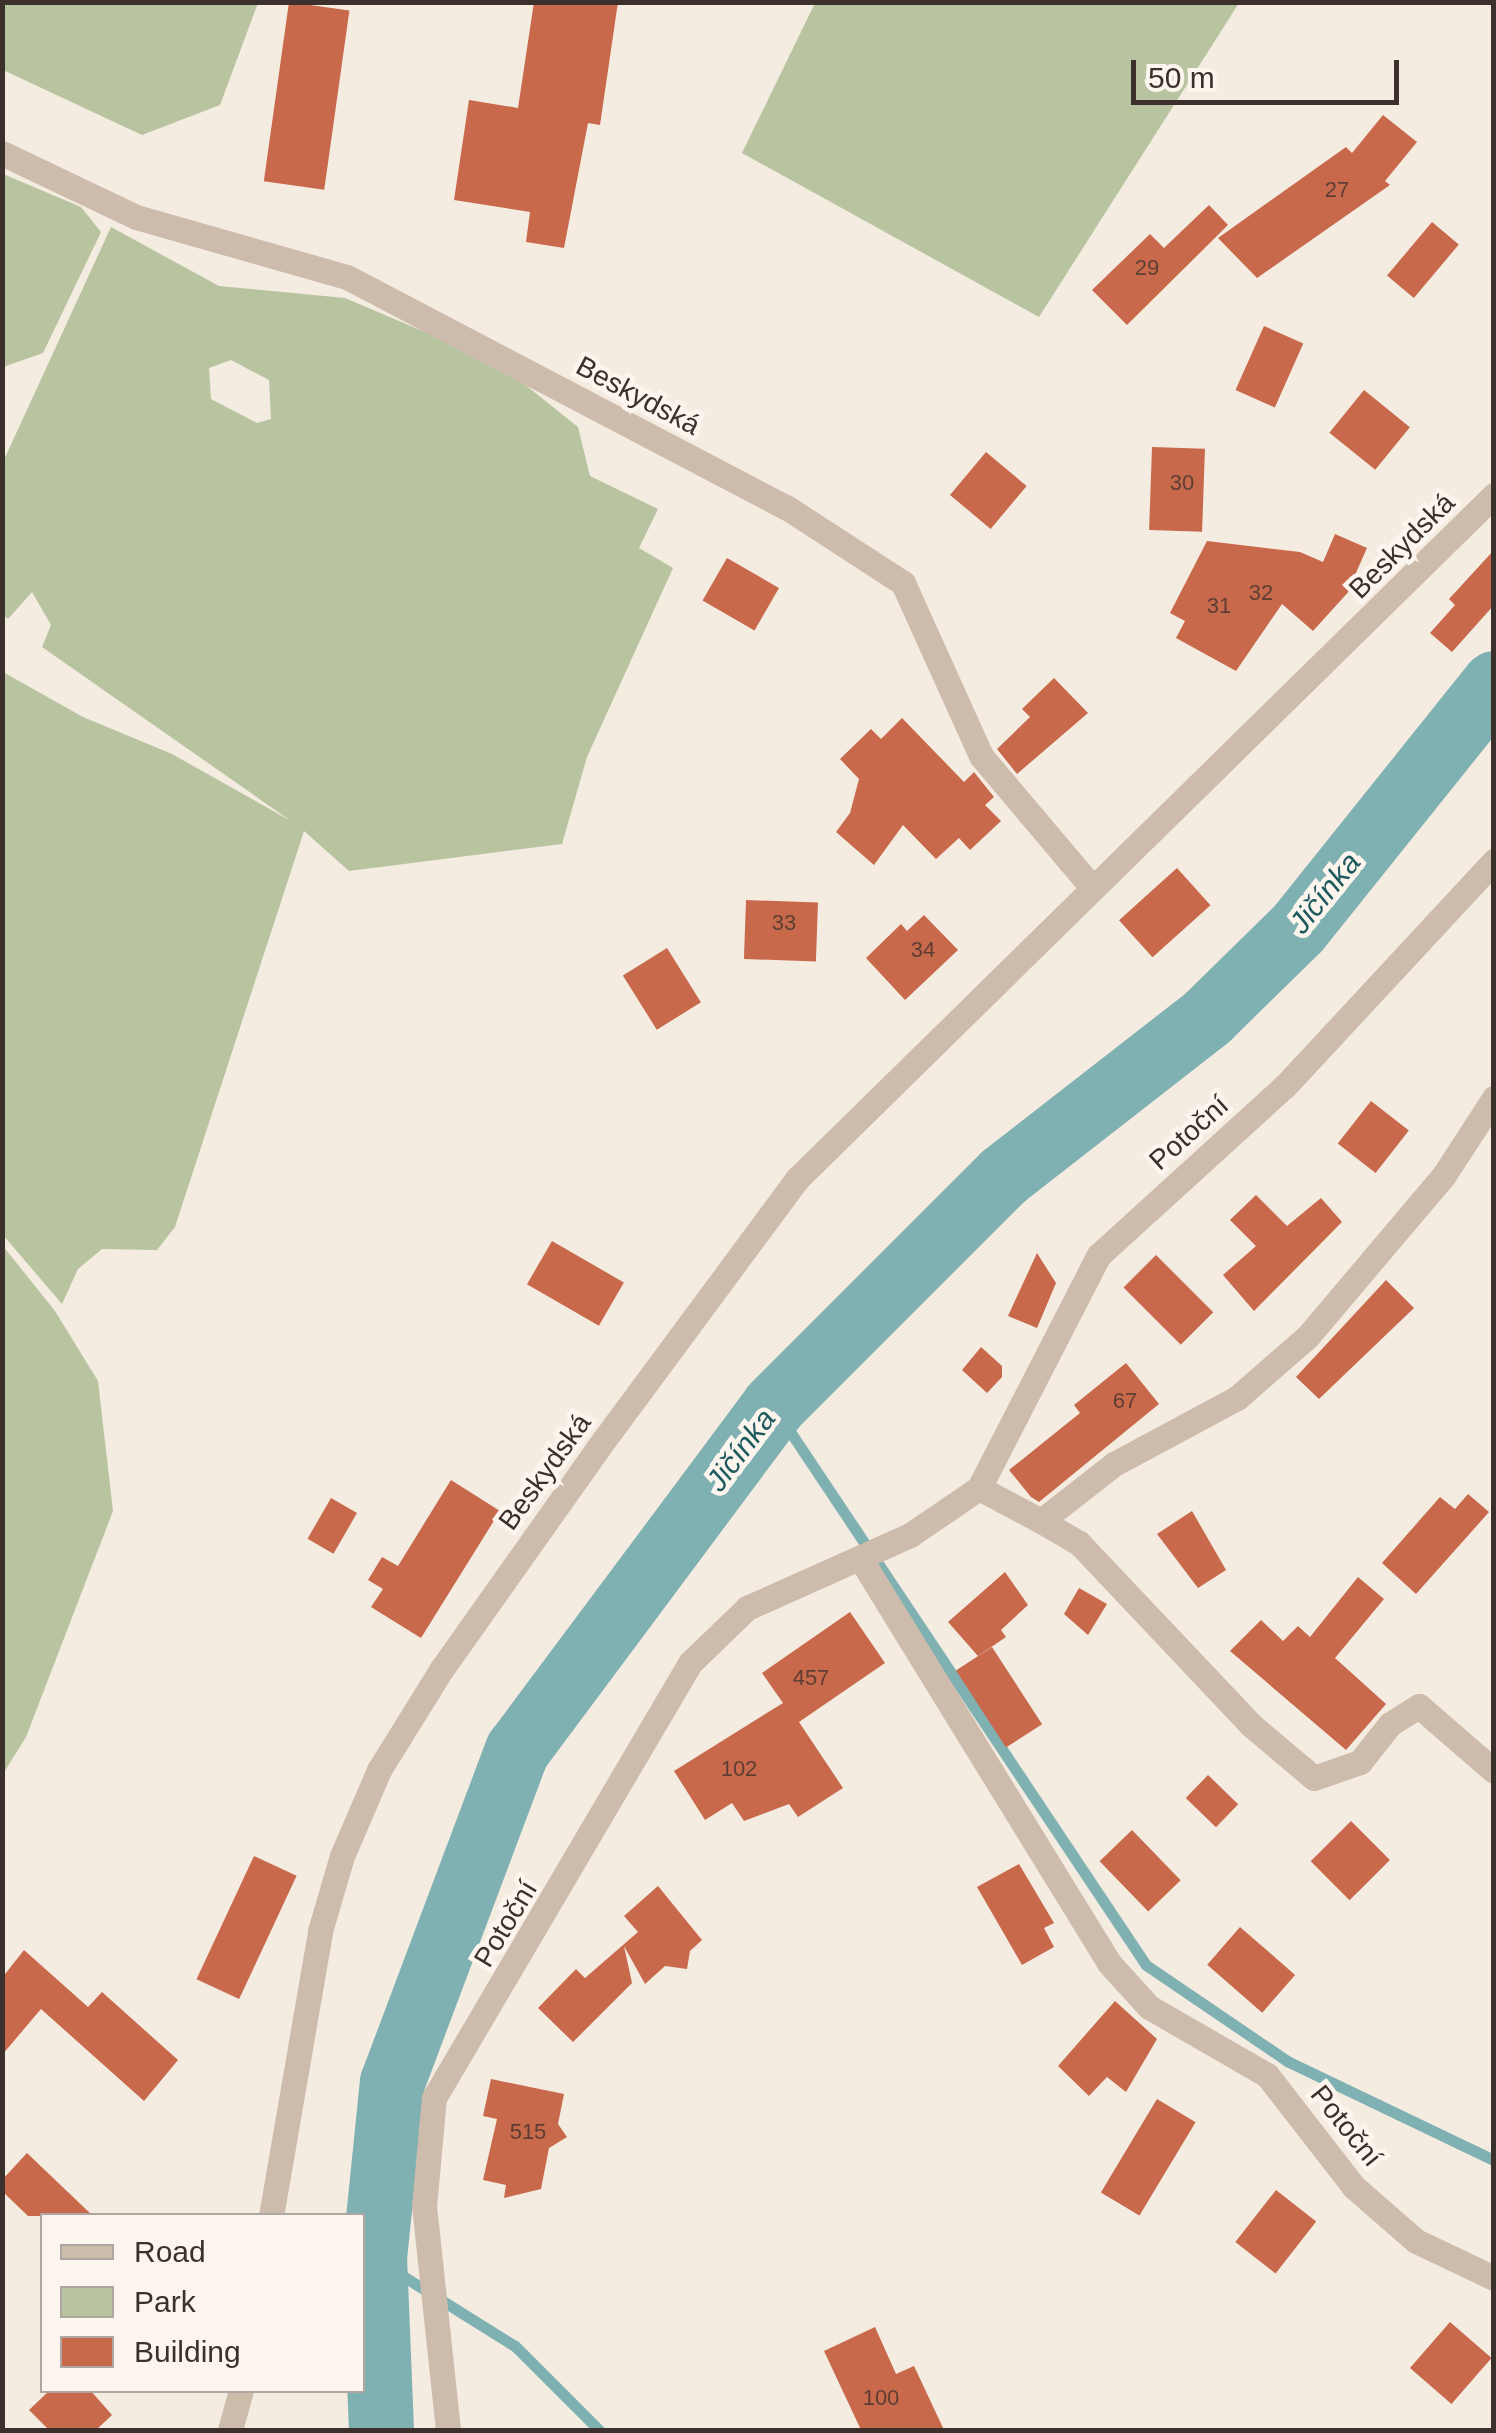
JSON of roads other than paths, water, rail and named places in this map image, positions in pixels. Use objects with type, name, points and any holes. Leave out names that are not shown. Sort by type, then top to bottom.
[{"type":"street","name":"Beskydská","points":[[2,153],[136,217],[346,277],[786,507],[902,583],[981,756],[1090,885]]},
{"type":"street","name":"Beskydská","points":[[272,2213],[320,1932],[342,1856],[390,1754],[554,1512],[798,1178],[1090,885],[1494,496]]},
{"type":"street","name":"Potoční","points":[[448,2430],[424,2207],[434,2098],[690,1662],[747,1608],[910,1535],[978,1488],[1099,1255],[1285,1086],[1494,861]]},
{"type":"street","points":[[1041,1522],[1114,1464],[1237,1398],[1308,1336],[1444,1175],[1494,1098]]},
{"type":"street","points":[[978,1488],[1078,1543],[1250,1725],[1314,1778],[1360,1762],[1390,1724],[1419,1706],[1494,1771]]},
{"type":"street","name":"Potoční","points":[[860,1558],[1110,1963],[1149,2007],[1267,2075],[1354,2186],[1416,2241],[1494,2278]]},
{"type":"street","points":[[230,2430],[240,2393]]},
{"type":"waterway","name":"Jičínka","points":[[381,2430],[374,2258],[392,2082],[517,1750],[773,1406],[1003,1176],[1207,1017],[1297,929],[1494,683]]},
{"type":"waterway","points":[[773,1406],[1146,1965],[1287,2061],[1494,2160]]},
{"type":"waterway","points":[[374,2258],[515,2346],[599,2430]]}]
